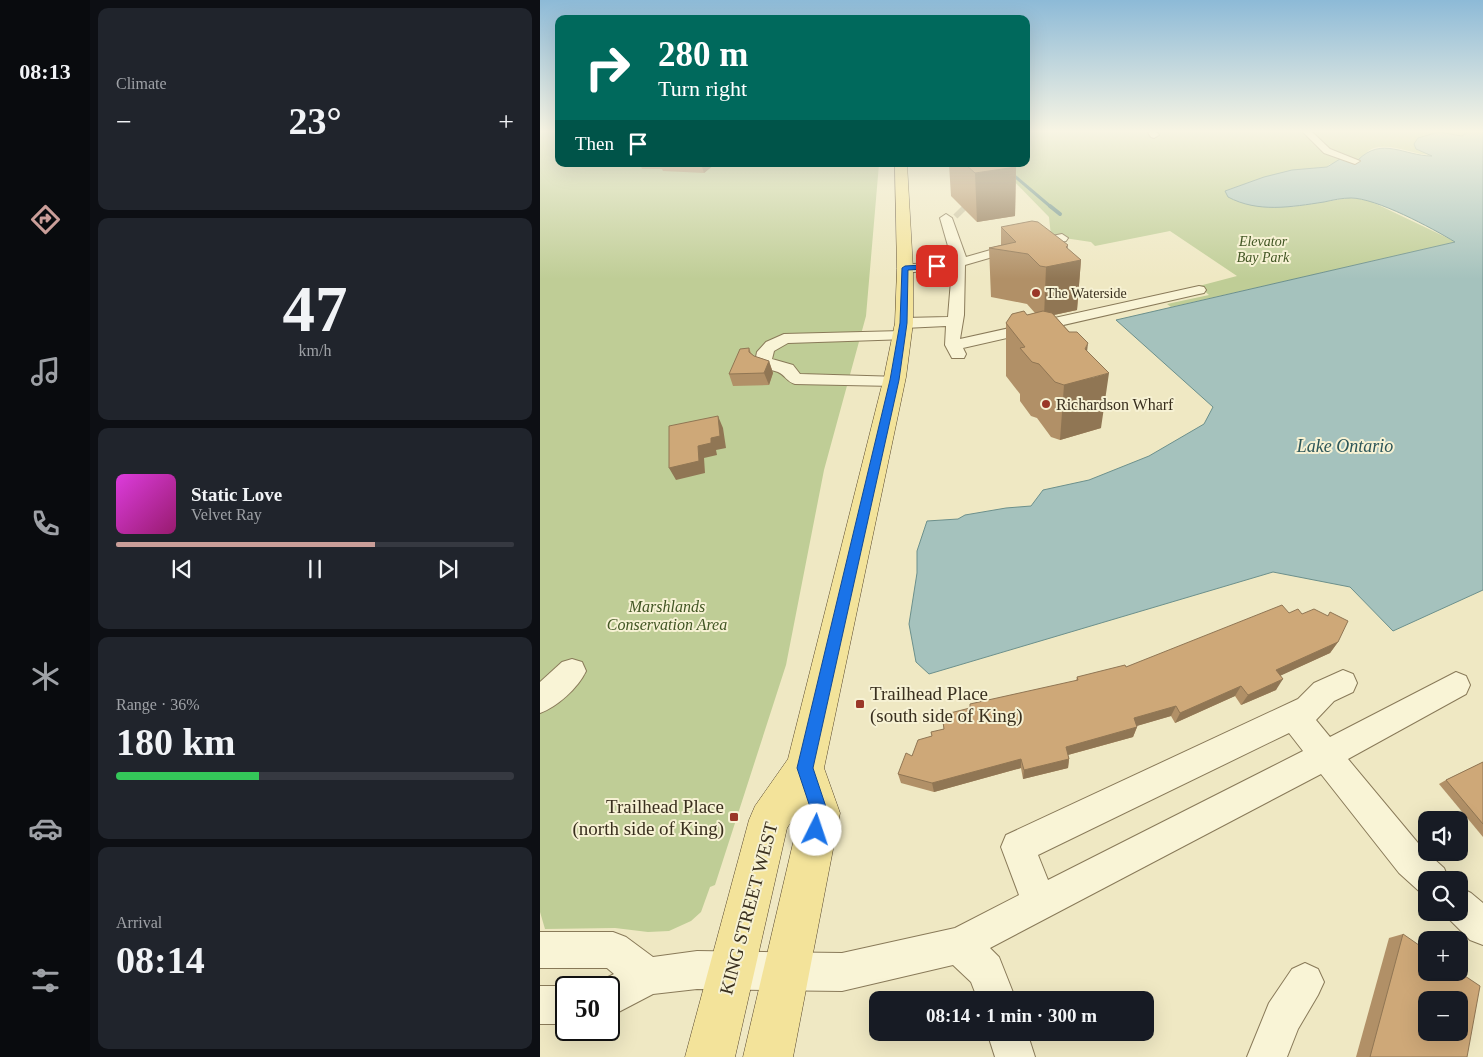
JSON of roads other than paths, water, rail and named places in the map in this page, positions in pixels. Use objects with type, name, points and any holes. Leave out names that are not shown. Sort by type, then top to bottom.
[{"type":"main road","name":"KING STREET WEST","points":[[710,1057],[769,820],[805,768],[894,380],[902,330],[905,268],[902,180]]},
{"type":"main road","points":[[768,1057],[820,813],[805,768]]},
{"type":"street","points":[[953,215],[959,256],[955,321],[956,350],[1199,290]]},
{"type":"street","points":[[905,268],[958,263],[1008,248],[1062,238]]},
{"type":"street","points":[[894,380],[795,379],[787,369],[763,362],[763,356],[773,344],[789,338],[902,330],[955,321]]},
{"type":"street","points":[[540,700],[572,671]]},
{"type":"street","points":[[1040,903],[1018,847],[1308,709],[1324,692],[1343,683]]},
{"type":"street","points":[[620,992],[648,976],[697,970],[731,972],[842,972],[959,945],[1326,755],[1456,685]]},
{"type":"street","points":[[1294,716],[1411,861],[1422,871]]},
{"type":"street","points":[[1468,913],[1483,927]]},
{"type":"street","points":[[959,945],[986,970],[993,991]]},
{"type":"street","points":[[540,950],[613,950],[648,976]]},
{"type":"street","points":[[1268,1057],[1283,1017],[1304,982]]},
{"type":"street","points":[[540,1005],[555,1005]]},
{"type":"street","points":[[1010,1041],[1015,1057]]},
{"type":"water","name":"Lake Ontario","points":[[1255,180],[1483,180],[1483,590],[1393,631],[1350,587],[1273,572],[929,674],[916,662],[909,624],[917,573],[917,551],[927,521],[958,519],[965,515],[1031,506],[1043,490],[1089,480],[1149,456],[1204,424],[1213,407],[1116,320],[1455,242],[1389,208],[1362,199],[1344,198],[1299,206],[1263,207],[1239,202],[1228,197],[1225,191]]},
{"type":"waterway","points":[[1020,180],[1051,207]]},
{"type":"waterway","points":[[1050,206],[1060,214]]},
{"type":"tunnel","points":[[958,210],[962,214]]},
{"type":"place","name":"The Waterside","points":[[1036,293]]},
{"type":"place","name":"Richardson Wharf","points":[[1046,404]]},
{"type":"place","name":"Trailhead Place (south side of King)","points":[[860,704]]},
{"type":"place","name":"Trailhead Place (north side of King)","points":[[734,817]]},
{"type":"park label","name":"Elevator Bay Park","points":[[1263,250]]},
{"type":"park label","name":"Marshlands Conservation Area","points":[[667,615]]}]
